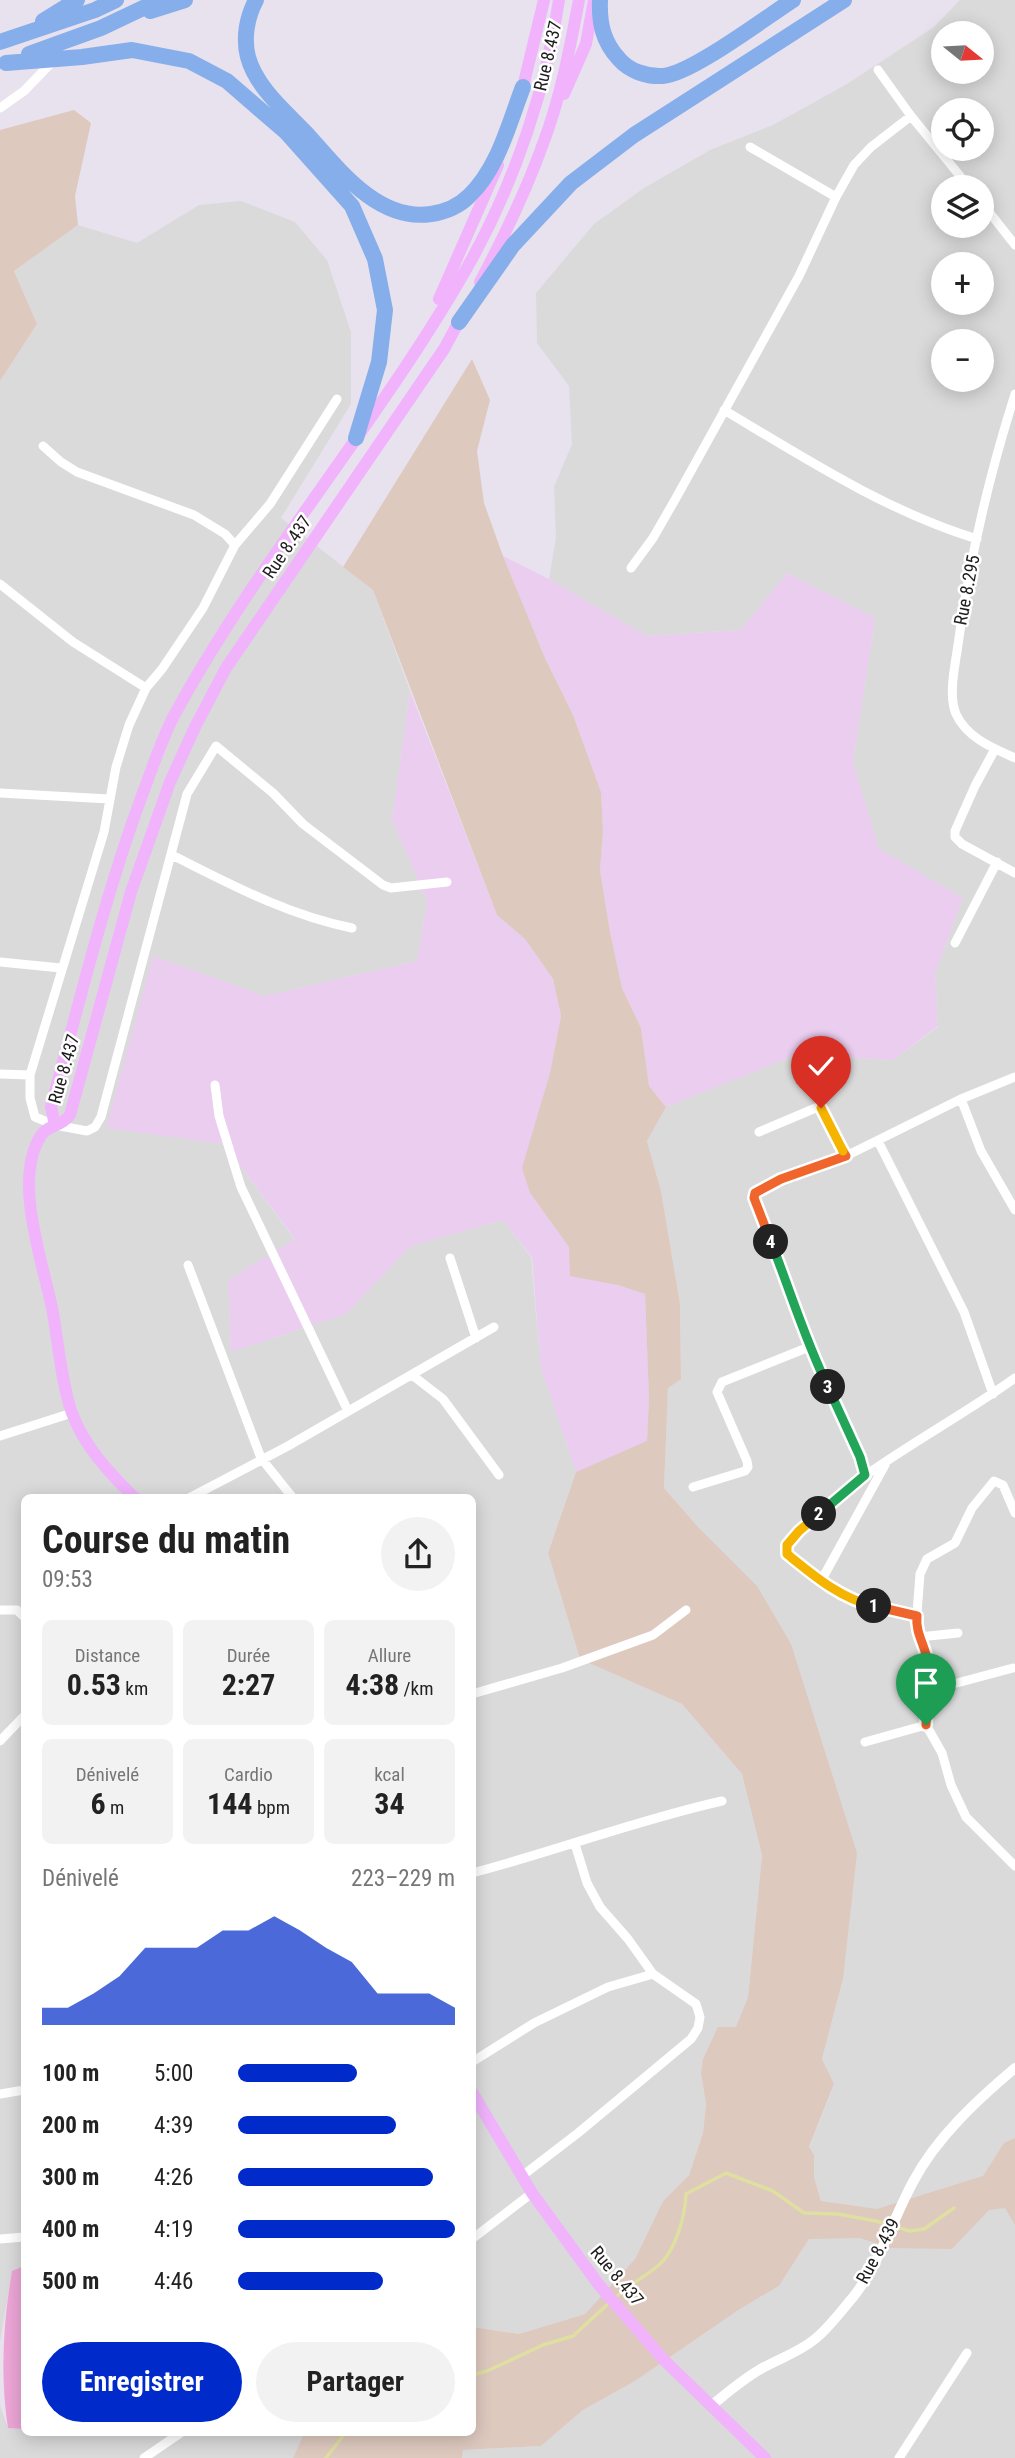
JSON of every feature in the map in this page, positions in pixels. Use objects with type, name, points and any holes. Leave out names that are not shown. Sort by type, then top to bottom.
[{"type":"highway","points":[[6,41],[77,0]]},
{"type":"highway","points":[[6,41],[94,10],[114,0]]},
{"type":"highway","points":[[101,28],[160,0]]},
{"type":"highway","points":[[3,63],[185,0]]},
{"type":"highway","points":[[256,0],[245,38],[248,57],[256,75],[269,94],[354,184],[375,201],[395,211],[418,216],[446,212],[467,198],[482,181],[495,158],[523,87]]},
{"type":"highway","points":[[600,0],[599,19],[608,48],[624,66],[642,74],[663,76],[685,69],[793,0]]},
{"type":"highway","points":[[459,322],[513,245],[571,183],[634,135],[844,0]]},
{"type":"highway","points":[[3,63],[132,50],[189,61],[227,81],[286,132],[352,206],[375,259],[385,310],[379,362],[356,438]]},
{"type":"main road","points":[[424,337],[506,146],[544,0]]},
{"type":"main road","name":"Rue 8.437","points":[[55,1125],[51,1107],[110,890],[128,833],[173,717],[205,659],[424,337],[473,256],[504,192],[528,128],[547,62],[559,0]]},
{"type":"main road","name":"Rue 8.437","points":[[131,1494],[114,1479],[85,1440],[72,1413],[37,1245],[31,1203],[29,1171],[34,1147],[43,1130],[66,1121],[70,1115],[135,881],[170,782],[195,727],[226,667],[444,349],[459,322],[515,210],[545,139],[563,75],[579,0]]},
{"type":"main road","points":[[545,139],[586,44],[594,0]]},
{"type":"main road","name":"Rue 8.437","points":[[476,2099],[532,2193],[608,2295],[664,2360],[765,2458]]},
{"type":"street","points":[[0,108],[24,91],[57,58]]},
{"type":"street","points":[[878,70],[959,175]]},
{"type":"street","points":[[631,568],[653,538],[799,276],[836,197],[855,165],[871,147],[911,116]]},
{"type":"street","points":[[750,147],[836,197]]},
{"type":"street","points":[[994,218],[1015,245]]},
{"type":"street","name":"Rue 8.295","points":[[1015,394],[977,538],[962,615],[954,699],[955,711],[967,731],[1015,758]]},
{"type":"street","points":[[337,399],[270,504],[235,544],[203,608],[146,688],[129,724],[108,799],[104,832],[30,1075],[30,1098],[35,1117],[55,1125],[87,1131],[95,1127],[101,1117],[187,793],[215,746],[273,793],[303,824],[383,885],[391,888],[447,882]]},
{"type":"street","points":[[724,410],[829,473],[901,511],[939,527],[977,538]]},
{"type":"street","points":[[43,446],[61,462],[77,471],[194,515],[225,534],[235,544]]},
{"type":"street","points":[[0,584],[74,642],[146,688]]},
{"type":"street","points":[[995,749],[975,786],[955,831],[955,837],[962,844],[1015,873]]},
{"type":"street","points":[[0,793],[108,799]]},
{"type":"street","points":[[172,855],[281,908],[321,922],[352,928]]},
{"type":"street","points":[[955,943],[997,862]]},
{"type":"street","points":[[0,962],[61,968]]},
{"type":"street","points":[[0,1074],[30,1075]]},
{"type":"street","points":[[865,1475],[860,1457],[809,1347],[796,1303],[754,1195],[781,1179],[846,1156],[961,1099],[1015,1077]]},
{"type":"street","points":[[215,1085],[219,1116],[241,1187],[348,1411]]},
{"type":"street","points":[[961,1099],[982,1151],[1015,1210]]},
{"type":"street","points":[[759,1132],[818,1107],[821,1108],[846,1156]]},
{"type":"street","points":[[878,1141],[964,1312],[993,1394]]},
{"type":"street","points":[[450,1258],[476,1338]]},
{"type":"street","points":[[188,1265],[261,1458],[290,1494]]},
{"type":"street","points":[[196,1494],[494,1327]]},
{"type":"street","points":[[694,1487],[745,1471],[748,1467],[717,1392],[722,1382],[809,1347]]},
{"type":"street","points":[[412,1375],[443,1399],[499,1475]]},
{"type":"street","points":[[917,1616],[859,1603],[821,1581],[787,1554],[787,1545],[799,1531],[865,1475],[1015,1378]]},
{"type":"street","points":[[0,1436],[72,1413]]},
{"type":"street","points":[[821,1581],[887,1461]]},
{"type":"street","points":[[1015,1513],[1003,1485],[994,1481],[972,1508],[954,1543],[927,1559],[920,1574],[916,1626],[926,1650],[929,1667],[926,1725],[942,1753],[951,1785],[966,1817],[1015,1866]]},
{"type":"street","points":[[476,1694],[562,1668],[653,1635],[686,1610]]},
{"type":"street","points":[[0,1611],[18,1611],[21,1614]]},
{"type":"street","points":[[919,1637],[958,1633]]},
{"type":"street","points":[[927,1691],[1013,1668]]},
{"type":"street","points":[[0,1741],[21,1719]]},
{"type":"street","points":[[865,1742],[926,1725]]},
{"type":"street","points":[[476,1872],[575,1844],[670,1812],[722,1801]]},
{"type":"street","points":[[522,2176],[691,2039],[698,2028],[700,2010],[683,1993],[653,1974],[593,1896],[575,1844]]},
{"type":"street","points":[[476,2059],[534,2023],[608,1987],[653,1974]]},
{"type":"street","name":"Rue 8.439","points":[[712,2405],[759,2370],[799,2351],[817,2338],[856,2293],[913,2181],[932,2152],[984,2096],[1015,2068]]},
{"type":"street","points":[[0,2094],[21,2090]]},
{"type":"street","points":[[476,2236],[532,2193]]},
{"type":"street","points":[[0,2239],[21,2237]]},
{"type":"street","points":[[899,2458],[967,2353]]},
{"type":"street","points":[[145,2458],[176,2436]]},
{"type":"shaded area","points":[[960,0],[1015,0],[1015,2458],[462,2458],[463,2450],[541,2446],[583,2410],[635,2381],[740,2309],[779,2286],[809,2239],[821,2201],[814,2177],[814,2155],[809,2148],[834,2085],[822,2059],[843,1979],[699,1528],[664,1488],[668,1388],[681,1378],[680,1304],[661,1191],[647,1141],[666,1107],[798,1054],[893,1060],[938,1027],[935,974],[963,898],[879,849],[853,762],[875,618],[787,573],[741,630],[647,636],[549,579],[556,538],[554,487],[572,444],[569,386],[537,343],[536,293],[594,224],[644,188],[710,150],[773,125],[847,84],[931,29],[931,84],[994,84],[994,21],[940,21]]},
{"type":"shaded area","points":[[74,110],[91,123],[75,196],[78,225],[14,271],[37,324],[0,381],[0,130]]},
{"type":"shaded area","points":[[241,201],[295,222],[327,260],[351,332],[351,404],[281,518],[373,590],[410,691],[392,820],[427,901],[417,961],[264,996],[153,956],[224,1144],[295,1240],[228,1280],[231,1352],[346,1314],[411,1246],[503,1220],[531,1257],[541,1369],[576,1472],[548,1553],[580,1659],[682,1704],[742,1774],[762,1855],[748,1997],[736,2028],[701,2073],[706,2104],[703,2133],[689,2175],[663,2201],[635,2259],[585,2314],[519,2334],[476,2327],[476,1494],[21,1494],[21,2268],[12,2272],[0,2342],[0,381],[37,324],[14,271],[78,225],[137,243],[199,205]]},
{"type":"shaded area","points":[[472,359],[490,400],[477,451],[484,503],[545,658],[573,715],[601,792],[603,831],[600,870],[610,932],[622,988],[641,1028],[649,1086],[666,1107],[647,1141],[661,1191],[680,1304],[681,1379],[668,1388],[664,1488],[699,1528],[757,1586],[791,1644],[857,1853],[843,1979],[822,2059],[834,2084],[809,2147],[814,2155],[814,2177],[821,2201],[877,2209],[983,2176],[1004,2143],[1015,2138],[1015,2225],[1005,2208],[989,2210],[952,2249],[890,2248],[860,2238],[809,2239],[779,2286],[740,2309],[635,2381],[583,2410],[541,2446],[463,2450],[462,2458],[293,2458],[303,2436],[476,2436],[476,2327],[519,2334],[585,2314],[635,2259],[663,2201],[689,2175],[703,2133],[706,2104],[701,2073],[703,2059],[718,2027],[736,2027],[748,1997],[762,1855],[742,1774],[682,1704],[580,1659],[548,1553],[576,1472],[647,1441],[649,1399],[645,1294],[618,1285],[570,1276],[569,1247],[530,1193],[522,1168],[550,1073],[561,1016],[553,979],[525,939],[497,915],[373,590],[343,567]]},
{"type":"shaded area","points":[[503,556],[549,579],[647,636],[741,630],[787,573],[875,618],[853,762],[879,849],[963,898],[935,974],[938,1026],[893,1060],[798,1054],[666,1107],[649,1086],[641,1028],[622,988],[610,932],[600,870],[603,831],[601,792],[573,715],[545,658]]},
{"type":"shaded area","points":[[410,691],[497,915],[525,939],[553,979],[561,1016],[550,1073],[523,1168],[530,1193],[569,1247],[618,1285],[645,1294],[649,1399],[647,1442],[576,1472],[541,1369],[532,1257],[503,1220],[411,1246],[346,1314],[231,1352],[228,1280],[295,1239],[224,1144],[106,1128],[153,956],[264,996],[417,961],[427,901],[392,820]]},
{"type":"shaded area","points":[[21,2267],[21,2429],[8,2428],[3,2370],[6,2310],[12,2271]]},
{"type":"shaded area","points":[[0,2405],[8,2428],[21,2429],[21,2436],[303,2436],[293,2458],[0,2458]]},
{"type":"waterway","points":[[615,2298],[665,2259],[678,2232],[686,2194],[726,2173],[773,2191],[804,2213],[838,2214],[910,2231],[924,2229],[954,2208]]},
{"type":"waterway","points":[[476,2374],[543,2345],[573,2336],[609,2303]]},
{"type":"waterway","points":[[326,2458],[343,2436]]},
{"type":"route","points":[[821,1108],[846,1156],[781,1179],[755,1193],[754,1198],[796,1303],[809,1347],[860,1457],[865,1475],[799,1531],[787,1545],[787,1554],[821,1581],[859,1603],[917,1616],[916,1626],[926,1650],[929,1667],[926,1725]]}]
